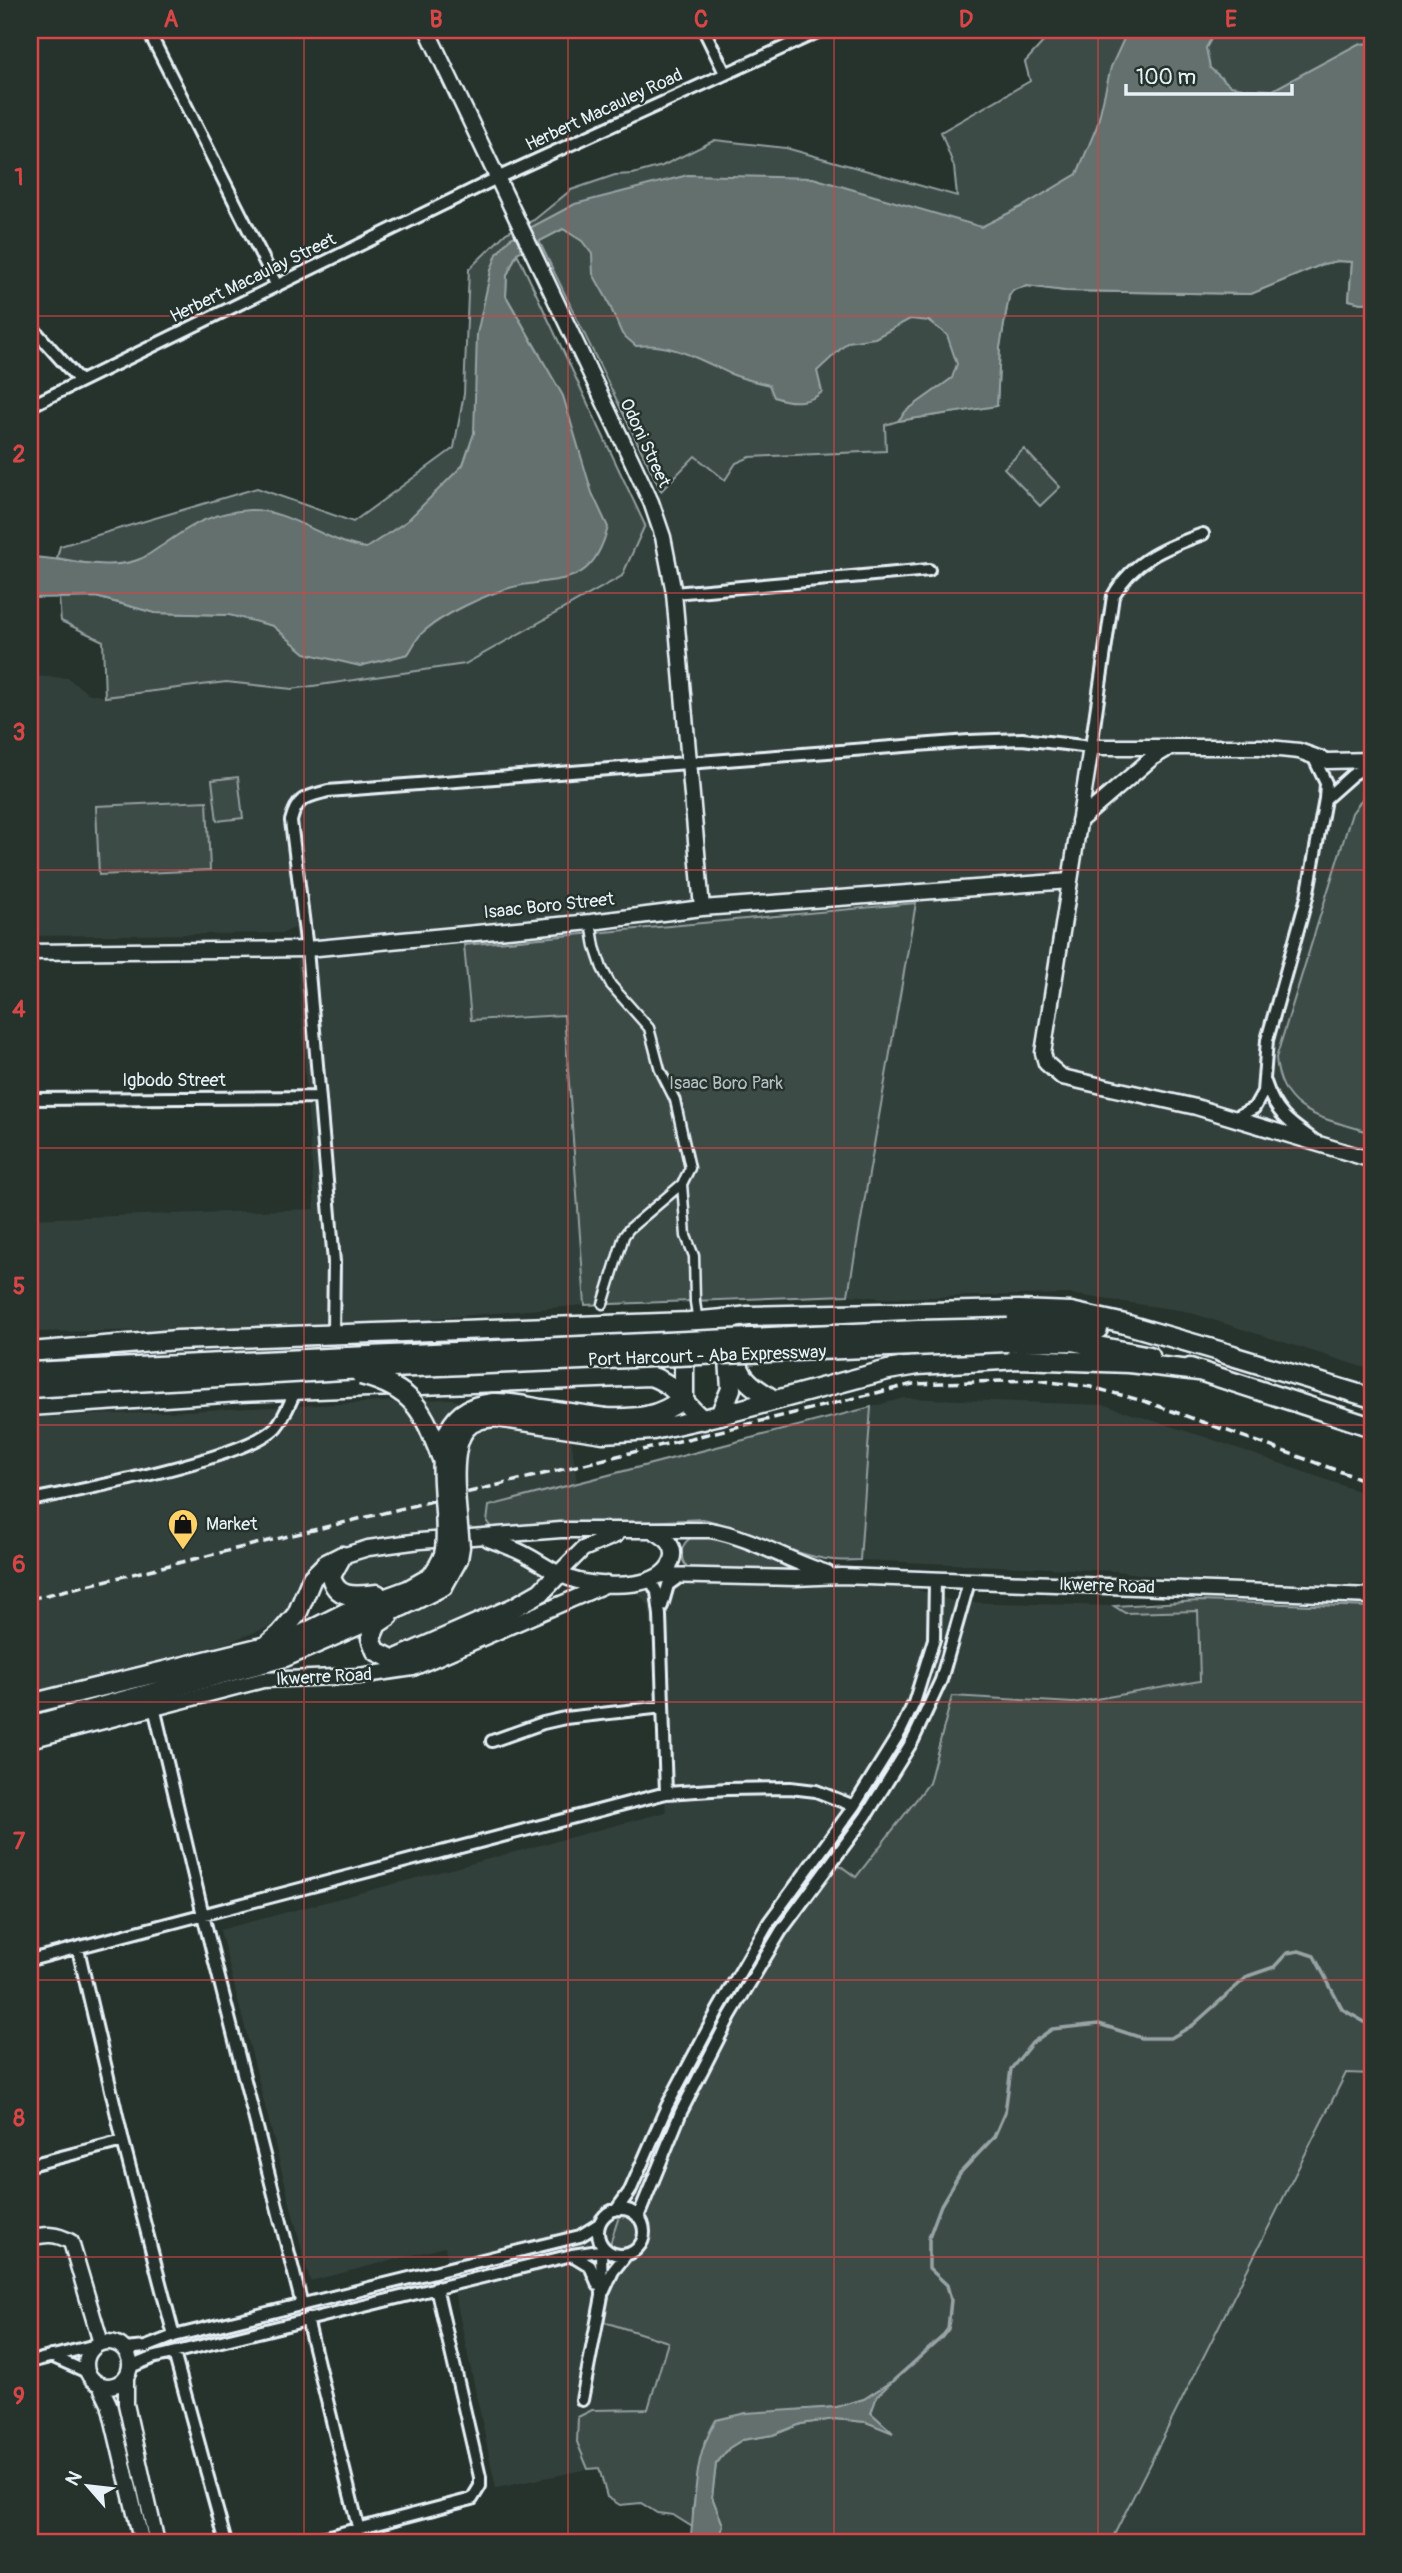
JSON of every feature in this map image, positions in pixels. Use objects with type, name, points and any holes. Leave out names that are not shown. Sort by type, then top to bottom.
[{"type":"main road","points":[[30,1352],[177,1340],[693,1322],[748,1316],[1019,1310],[1071,1312],[1125,1324],[1233,1355]]},
{"type":"main road","points":[[748,1316],[742,1325],[736,1360],[748,1382],[774,1400]]},
{"type":"main road","points":[[712,1417],[731,1389],[724,1319]]},
{"type":"main road","points":[[684,1398],[685,1327],[693,1322]]},
{"type":"main road","name":"Port Harcourt - Aba Expressway","points":[[30,1388],[1008,1335],[1076,1326],[1233,1355],[1372,1398]]},
{"type":"main road","name":"Port Harcourt - Aba Expressway","points":[[30,1372],[877,1331],[1008,1335],[1114,1348],[1199,1371],[1372,1427]]},
{"type":"main road","points":[[333,1335],[333,1388]]},
{"type":"main road","points":[[31,1731],[285,1657],[437,1582],[458,1559],[460,1547],[455,1455],[458,1440],[467,1427],[480,1419],[496,1417],[653,1430],[918,1365],[1019,1359],[1129,1363],[1199,1371]]},
{"type":"main road","points":[[344,1370],[386,1382],[404,1392],[429,1426],[442,1459]]},
{"type":"main road","points":[[30,1406],[333,1388],[650,1376],[667,1383],[684,1398],[690,1410],[712,1417]]},
{"type":"main road","points":[[437,1582],[445,1548],[442,1459],[452,1424],[468,1412],[491,1403],[504,1403],[604,1425],[660,1414],[684,1398]]},
{"type":"main road","points":[[342,1556],[331,1576],[333,1586],[338,1592],[350,1596],[405,1598]]},
{"type":"main road","points":[[261,1649],[289,1624],[304,1600],[312,1578],[326,1564],[342,1556]]},
{"type":"main road","points":[[405,1598],[377,1624],[371,1638],[376,1651],[394,1660],[513,1608],[541,1592],[558,1574]]},
{"type":"main road","name":"Ikwerre Road","points":[[30,1704],[261,1649],[291,1640],[345,1613],[405,1598]]},
{"type":"main road","points":[[31,1731],[51,1735]]},
{"type":"street","points":[[148,30],[277,286]]},
{"type":"street","name":"Odoni Street","points":[[427,30],[494,180],[519,223],[651,502],[668,557],[674,593],[702,908]]},
{"type":"street","points":[[704,30],[725,73]]},
{"type":"street","name":"Herbert Macauley Road","points":[[494,180],[822,30]]},
{"type":"street","name":"Herbert Macaulay Street","points":[[30,405],[494,180]]},
{"type":"street","points":[[30,325],[79,380]]},
{"type":"street","points":[[1203,534],[1158,550],[1129,574],[1114,596],[1043,1054],[1046,1063],[1062,1077],[1234,1118],[1372,1160]]},
{"type":"street","points":[[674,593],[929,570]]},
{"type":"street","points":[[333,1335],[334,1262],[307,949],[291,821],[295,806],[306,797],[328,791],[969,741],[1022,739],[1091,747],[1259,747],[1312,754],[1372,751]]},
{"type":"street","points":[[1079,821],[1152,758],[1169,748]]},
{"type":"street","points":[[1312,754],[1327,761],[1372,761]]},
{"type":"street","points":[[1234,1118],[1254,1108],[1259,1101],[1267,1040],[1307,897],[1326,783],[1312,754]]},
{"type":"street","points":[[1325,799],[1372,761]]},
{"type":"street","name":"Isaac Boro Street","points":[[30,952],[307,949],[591,922],[702,908],[1070,881]]},
{"type":"street","points":[[591,922],[595,947],[611,985],[649,1028],[660,1070],[675,1100],[690,1168],[682,1185],[629,1228],[624,1236],[603,1304]]},
{"type":"street","points":[[1264,1078],[1271,1100],[1280,1113],[1291,1124],[1320,1143]]},
{"type":"street","name":"Igbodo Street","points":[[30,1099],[319,1097]]},
{"type":"street","points":[[682,1185],[686,1236],[694,1256],[693,1322]]},
{"type":"street","points":[[30,1500],[167,1469],[256,1441],[275,1428],[296,1390]]},
{"type":"street","name":"Ikwerre Road","points":[[342,1556],[368,1548],[420,1541],[561,1530],[710,1530],[730,1533],[808,1567],[841,1576]]},
{"type":"street","points":[[558,1574],[583,1549],[628,1531]]},
{"type":"street","points":[[653,1531],[665,1538],[674,1553],[667,1569],[655,1577],[660,1615],[666,1793]]},
{"type":"street","name":"Ikwerre Road","points":[[484,1537],[510,1547],[558,1574],[580,1581],[607,1584],[682,1575],[795,1578],[841,1576],[1372,1596]]},
{"type":"street","points":[[660,1615],[664,1592],[668,1585],[682,1575]]},
{"type":"street","points":[[124,2349],[146,2347],[174,2336],[580,2236],[617,2209],[630,2191],[667,2106],[724,1999],[769,1923],[854,1806],[885,1758],[914,1703],[933,1639],[935,1581]]},
{"type":"street","points":[[638,2217],[681,2112],[730,2017],[781,1930],[866,1816],[913,1740],[941,1680],[969,1582]]},
{"type":"street","name":"Ikwerre Road","points":[[51,1735],[263,1680],[370,1675],[413,1668],[607,1584]]},
{"type":"street","points":[[154,1707],[203,1915],[302,2305]]},
{"type":"street","points":[[492,1741],[532,1726],[565,1718],[663,1707]]},
{"type":"street","points":[[30,1960],[666,1793],[790,1788],[816,1791],[854,1806]]},
{"type":"street","points":[[78,1949],[122,2141],[174,2336]]},
{"type":"street","points":[[30,2165],[122,2141]]},
{"type":"street","points":[[602,2295],[613,2271],[626,2255],[638,2248],[643,2239],[644,2230],[638,2217],[626,2210],[617,2209]]},
{"type":"street","points":[[582,2400],[602,2295],[603,2250],[598,2238],[599,2224]]},
{"type":"street","points":[[30,2238],[59,2235],[71,2242],[98,2344]]},
{"type":"street","points":[[98,2344],[87,2358],[90,2379],[100,2385],[114,2385],[128,2372],[174,2353],[307,2319],[572,2255],[603,2250],[626,2255]]},
{"type":"street","points":[[572,2255],[590,2266],[602,2295]]},
{"type":"street","points":[[303,2543],[472,2499],[480,2486],[436,2287]]},
{"type":"street","points":[[307,2319],[362,2543]]},
{"type":"street","points":[[30,2362],[111,2342],[124,2349],[129,2357],[126,2404],[157,2543]]},
{"type":"street","points":[[174,2353],[226,2543]]},
{"type":"street","points":[[51,2356],[87,2371]]},
{"type":"street","points":[[100,2385],[109,2404],[142,2543]]},
{"type":"shaded area","points":[[1128,30],[1216,30],[1206,48],[1210,68],[1231,86],[1249,89],[1273,90],[1358,44],[1372,43],[1372,302],[1349,300],[1352,262],[1338,261],[1323,264],[1251,294],[1065,291],[1027,286],[1013,290],[1009,296],[1000,347],[997,406],[898,421],[906,411],[952,378],[957,364],[947,335],[929,321],[910,319],[875,338],[848,342],[817,371],[822,392],[805,400],[780,399],[774,397],[769,385],[736,376],[685,353],[649,345],[636,346],[622,334],[593,274],[592,254],[582,241],[563,229],[517,253],[507,275],[506,296],[563,396],[592,493],[608,527],[593,562],[583,571],[571,577],[527,584],[488,595],[452,612],[431,626],[423,632],[408,654],[360,666],[305,653],[273,626],[229,615],[155,613],[96,597],[30,598],[30,557],[101,564],[128,563],[146,556],[204,520],[237,511],[264,511],[279,515],[337,540],[366,548],[407,521],[463,465],[474,433],[477,334],[491,270],[497,254],[509,239],[575,204],[688,175],[813,178],[981,227],[1077,174],[1097,126],[1111,67]]},
{"type":"shaded area","points":[[1352,262],[1349,300],[1372,302],[1372,560],[1369,577],[1372,622],[1372,1370],[1185,1311],[1070,1294],[883,1298],[848,1295],[585,1305],[324,1328],[30,1332],[30,1219],[315,1209],[295,928],[283,933],[30,936],[30,676],[68,678],[87,693],[106,697],[226,682],[292,689],[621,576],[661,491],[695,456],[736,463],[750,457],[885,451],[885,426],[1000,376],[1000,347],[1012,290],[1027,286],[1065,291],[1250,294],[1323,264]]},
{"type":"shaded area","points":[[904,1398],[1104,1405],[1211,1439],[1372,1496],[1372,1585],[1171,1578],[1116,1571],[860,1560],[871,1407]]},
{"type":"shaded area","name":"Market","points":[[451,1399],[571,1438],[577,1483],[489,1506],[493,1530],[354,1543],[318,1558],[304,1576],[293,1606],[277,1624],[226,1643],[30,1693],[30,1418]]},
{"type":"shaded area","points":[[482,1543],[504,1551],[547,1574],[534,1588],[398,1653],[383,1651],[377,1637],[388,1625],[439,1602],[459,1581],[458,1576],[432,1567],[419,1577],[354,1589],[343,1586],[339,1575],[344,1565],[371,1557],[431,1546]]},
{"type":"shaded area","points":[[691,1580],[912,1588],[956,1602],[1114,1606],[1125,1613],[1198,1611],[1200,1682],[1073,1703],[952,1696],[929,1783],[855,1877],[820,1851],[648,2409],[592,2410],[577,2442],[588,2469],[496,2488],[445,2247],[310,2281],[220,1930],[666,1812],[649,1605],[637,1593]]},
{"type":"shaded area","points":[[1346,2072],[1372,2074],[1372,2543],[1110,2543]]},
{"type":"shaded area","points":[[894,2380],[877,2396],[871,2413],[893,2433],[866,2422],[834,2419],[801,2424],[773,2435],[742,2440],[729,2448],[716,2464],[712,2497],[723,2525],[719,2543],[689,2543],[700,2461],[716,2420],[746,2413],[837,2407],[864,2399]]},
{"type":"green space","points":[[1054,30],[1148,30],[1135,172],[981,227],[939,217],[688,175],[497,254],[496,532],[165,578],[57,558],[60,546],[257,488],[353,522],[454,448],[464,394],[469,269],[506,233],[534,220],[571,190],[615,175],[633,174],[662,166],[715,140],[786,148],[957,196],[954,167],[941,132],[1030,81],[1025,62]]},
{"type":"green space","points":[[1200,30],[1372,30],[1372,302],[1349,300],[1352,262],[1338,261],[1323,264],[1251,294],[1065,291],[1027,286],[1013,290],[1009,296],[1000,347],[997,406],[885,425],[886,451],[750,457],[736,463],[725,480],[695,456],[661,491],[539,241],[563,229],[1049,273]]},
{"type":"green space","points":[[517,253],[645,525],[622,576],[465,664],[292,689],[226,682],[105,697],[103,641],[61,621],[59,598],[96,597],[155,613],[229,615],[379,610],[540,355],[506,296],[507,275]]},
{"type":"green space","points":[[1024,449],[1060,487],[1040,506],[1004,468]]},
{"type":"green space","points":[[238,777],[243,818],[217,821],[212,780]]},
{"type":"green space","points":[[1372,785],[1372,1133],[1323,1118],[1296,1103],[1280,1077],[1276,1058],[1352,813]]},
{"type":"green space","points":[[207,801],[210,870],[99,875],[96,806]]},
{"type":"green space","name":"Isaac Boro Park","points":[[916,903],[848,1295],[585,1305],[564,1015],[471,1020],[464,945]]},
{"type":"green space","points":[[871,1407],[860,1560],[836,1560],[800,1553],[703,1519],[493,1530],[487,1522],[489,1506]]},
{"type":"green space","points":[[713,1536],[738,1542],[791,1569],[687,1567],[682,1555],[685,1543],[694,1537]]},
{"type":"green space","points":[[1199,1601],[1372,1607],[1372,2074],[1346,2073],[1110,2543],[719,2543],[723,2525],[712,2497],[716,2464],[729,2448],[742,2440],[773,2435],[801,2424],[834,2419],[866,2422],[891,2431],[871,2413],[877,2396],[890,2382],[864,2399],[837,2407],[797,2410],[705,2440],[693,2509],[694,2528],[673,2515],[657,2513],[641,2503],[620,2505],[607,2497],[599,2468],[588,2469],[577,2442],[578,2417],[592,2410],[648,2409],[668,2342],[601,2321],[611,2241],[624,2201],[769,1920],[820,1851],[856,1877],[929,1783],[952,1696],[1073,1703],[1200,1681],[1198,1611],[1125,1613],[1114,1606]]},
{"type":"waterway","points":[[893,2381],[948,2329],[951,2300],[947,2285],[929,2268],[929,2237],[941,2205],[960,2173],[994,2137],[1005,2112],[1011,2069],[1032,2043],[1052,2029],[1099,2024],[1142,2038],[1171,2038],[1193,2025],[1248,1976],[1274,1967],[1287,1953],[1299,1951],[1314,1956],[1342,2009],[1368,2024],[1372,2023]]},
{"type":"railway","points":[[30,1599],[913,1384],[1034,1380],[1091,1387],[1147,1402],[1372,1483]]},
{"type":"place","name":"Market","points":[[183,1551]]}]
